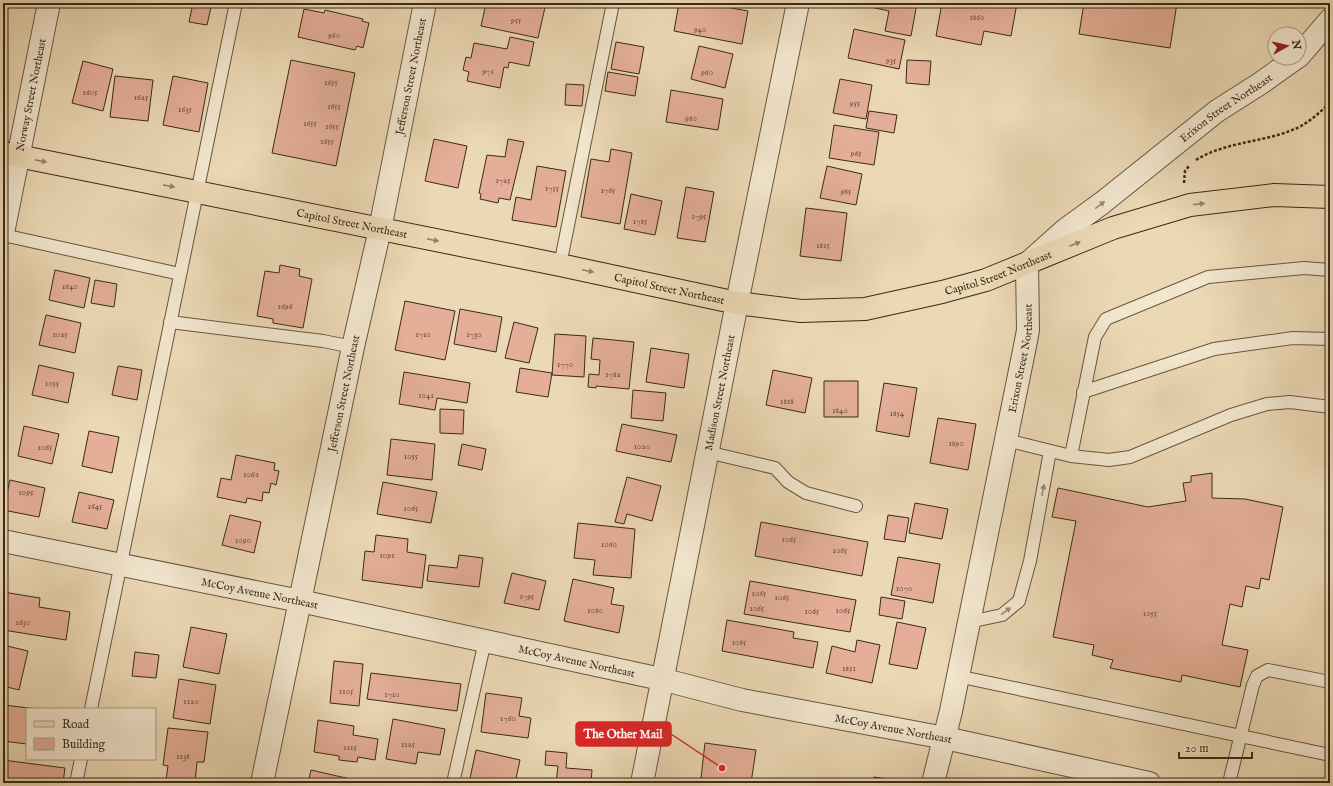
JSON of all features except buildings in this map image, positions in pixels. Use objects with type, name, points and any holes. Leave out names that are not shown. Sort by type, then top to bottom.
[{"type":"main road","name":"Capitol Street Northeast","points":[[10,154],[380,228],[737,303],[801,312],[865,310],[986,280],[1113,228],[1190,205],[1274,195],[1330,197]]},
{"type":"street","name":"Norway Street Northeast","points":[[3,234],[10,154],[49,3]]},
{"type":"street","name":"Jefferson Street Northeast","points":[[262,783],[353,347],[380,228],[425,3]]},
{"type":"street","name":"Madison Street Northeast","points":[[642,783],[661,679],[798,3]]},
{"type":"street","points":[[1307,47],[1330,20]]},
{"type":"street","name":"Erixon Street Northeast","points":[[933,783],[945,738],[1028,330],[1027,264],[1065,230],[1102,203],[1217,111],[1285,66]]},
{"type":"street","name":"McCoy Avenue Northeast","points":[[3,540],[300,601],[661,679],[742,700],[945,738],[1149,783]]},
{"type":"lane","points":[[91,708],[236,3]]},
{"type":"lane","points":[[560,265],[612,3]]},
{"type":"lane","points":[[3,234],[180,274]]},
{"type":"lane","points":[[1071,456],[1095,337],[1106,319],[1208,277],[1304,268],[1330,270]]},
{"type":"lane","points":[[170,322],[323,341],[353,347]]},
{"type":"lane","points":[[1084,392],[1214,349],[1293,338],[1330,339]]},
{"type":"lane","points":[[1006,440],[1050,452],[1110,460],[1130,457],[1231,415],[1267,404],[1290,402],[1330,408]]},
{"type":"lane","points":[[707,452],[775,468],[788,482],[806,493],[856,506]]},
{"type":"lane","points":[[969,622],[1002,615],[1019,601],[1030,561],[1050,452]]},
{"type":"lane","points":[[453,783],[484,641]]},
{"type":"lane","points":[[1229,783],[1252,685],[1257,676],[1268,670],[1330,682]]},
{"type":"lane","points":[[958,676],[1330,755]]},
{"type":"lane","points":[[76,783],[81,760]]},
{"type":"path","points":[[1186,189],[1184,180],[1185,171],[1189,165],[1204,155],[1219,149],[1286,132],[1300,126],[1330,103]]},
{"type":"place","name":"The Other Mail","points":[[722,768]]}]
